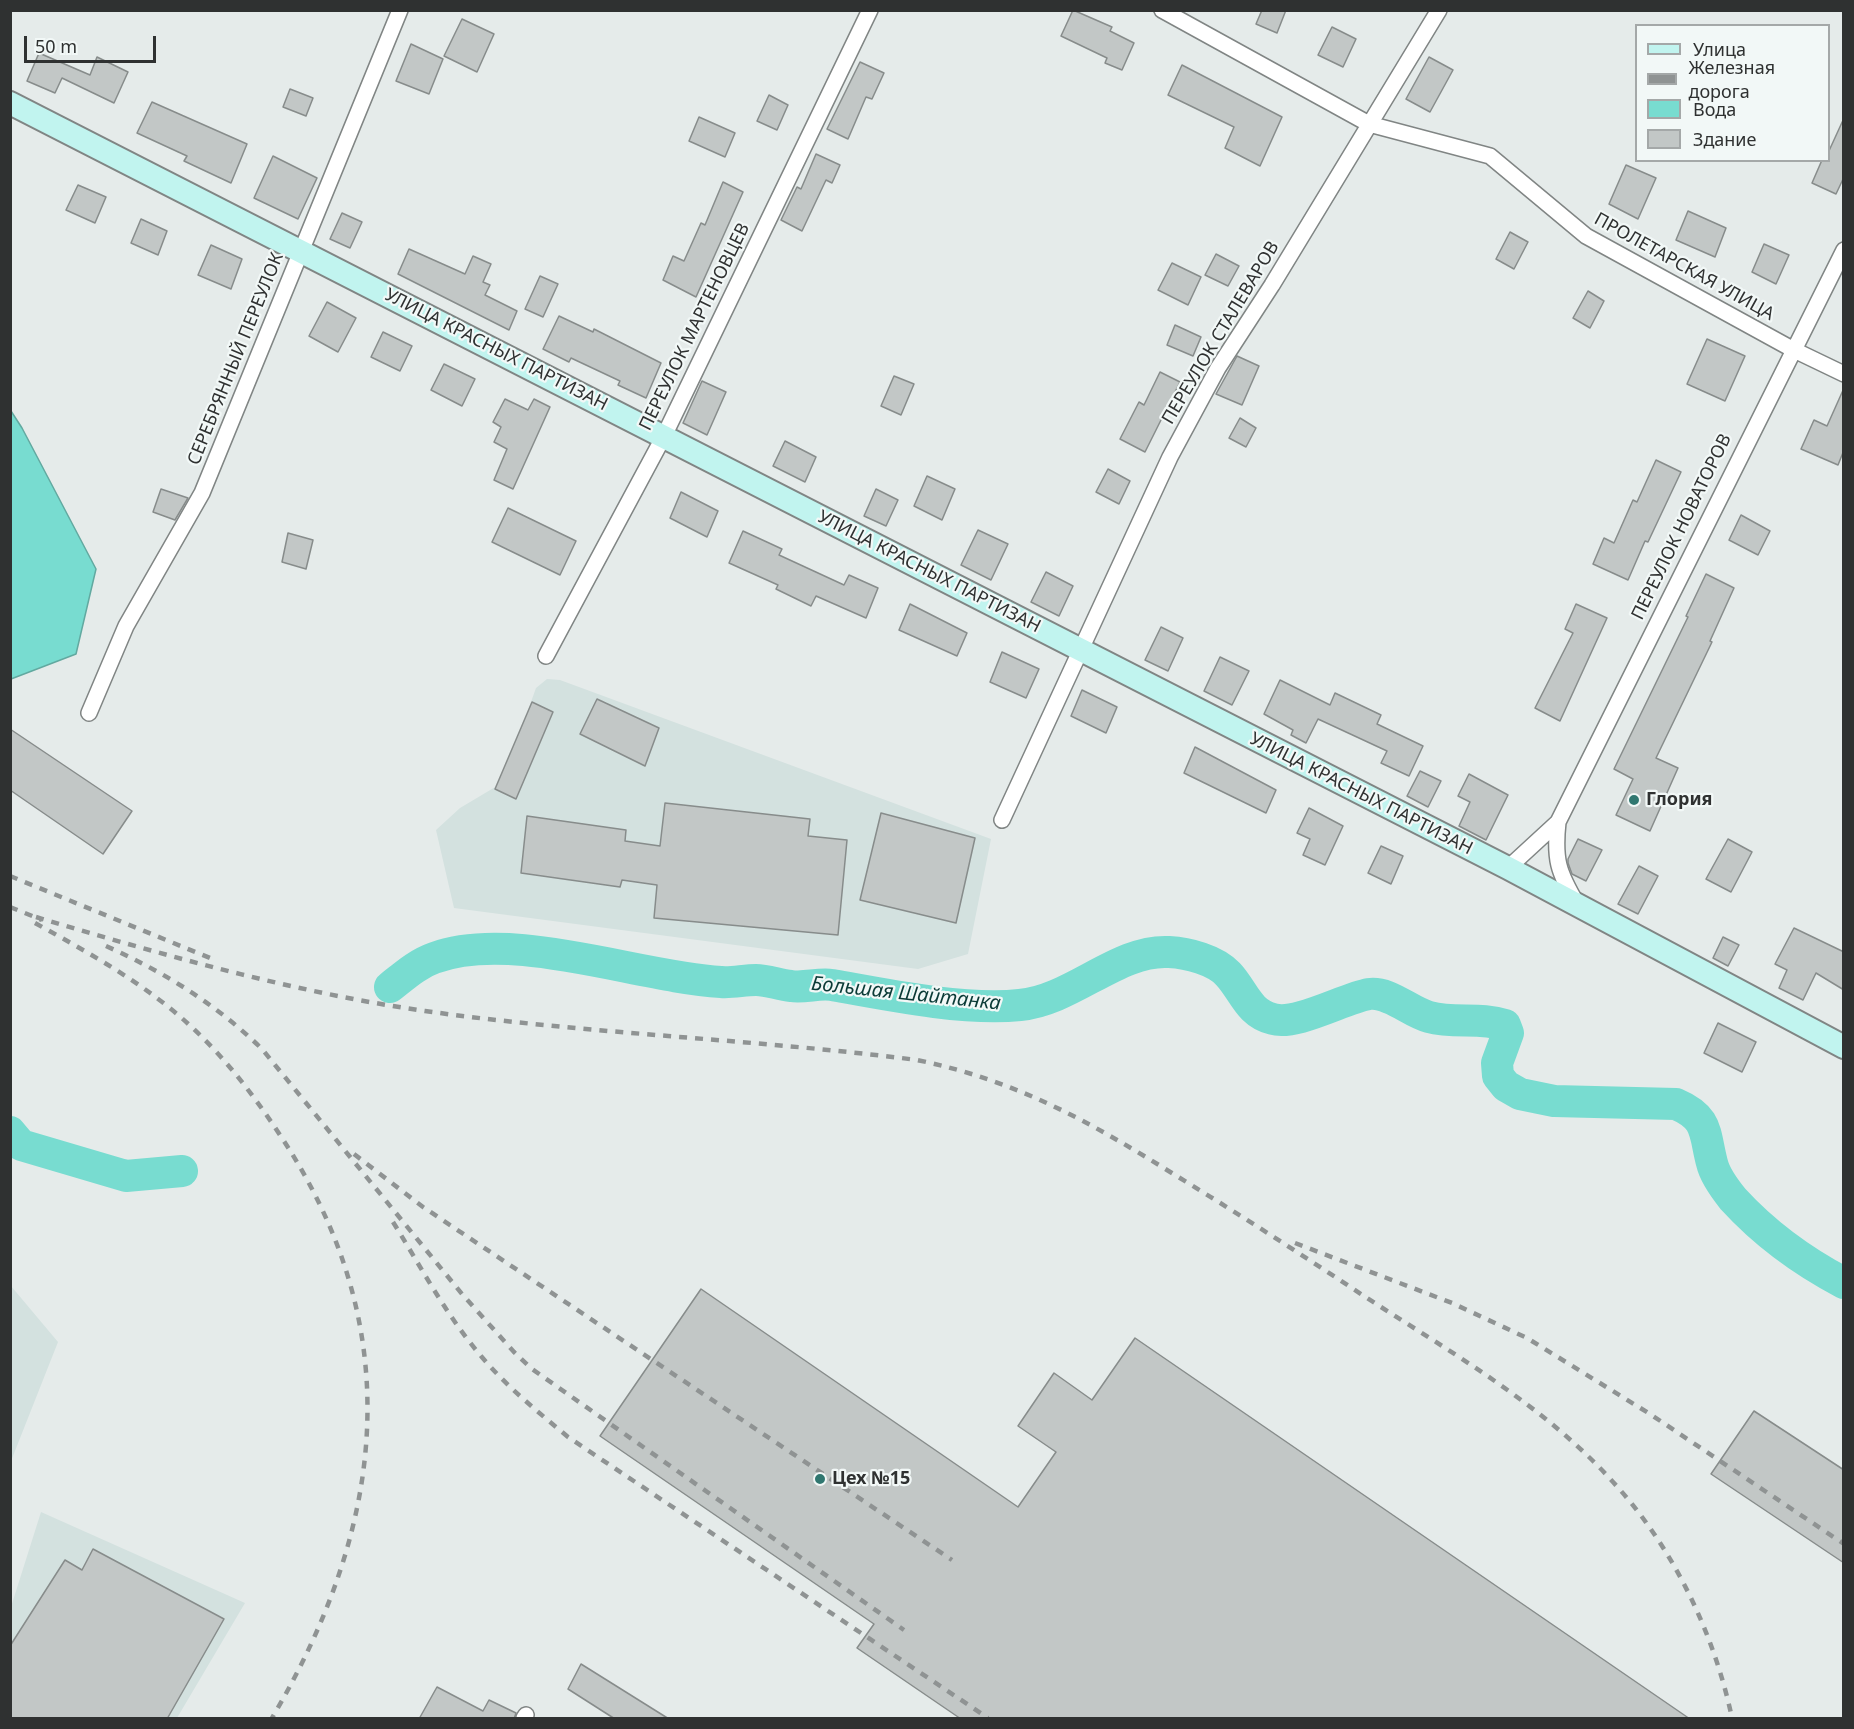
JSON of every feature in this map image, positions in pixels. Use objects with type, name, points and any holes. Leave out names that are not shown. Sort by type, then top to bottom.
[{"type":"street","name":"СЕРЕБРЯННЫЙ ПЕРЕУЛОК","points":[[89,713],[126,626],[202,493],[400,10]]},
{"type":"street","name":"ПЕРЕУЛОК МАРТЕНОВЦЕВ","points":[[546,656],[664,436],[870,10]]},
{"type":"street","name":"ПРОЛЕТАРСКАЯ УЛИЦА","points":[[1162,10],[1369,124],[1490,156],[1586,236],[1792,349],[1844,374]]},
{"type":"street","name":"ПЕРЕУЛОК СТАЛЕВАРОВ","points":[[1002,820],[1170,457],[1213,378],[1439,10]]},
{"type":"street","name":"УЛИЦА КРАСНЫХ ПАРТИЗАН","points":[[10,103],[1508,868],[1844,1047]]},
{"type":"street","name":"ПЕРЕУЛОК НОВАТОРОВ","points":[[1558,822],[1792,349],[1844,250]]},
{"type":"street","points":[[1508,868],[1558,822]]},
{"type":"street","points":[[1558,822],[1555,850],[1562,878],[1577,905]]},
{"type":"shaded area","points":[[547,679],[560,680],[991,839],[968,954],[918,969],[454,908],[436,830],[460,808],[502,783],[536,688]]},
{"type":"shaded area","points":[[11,1286],[58,1342],[11,1461]]},
{"type":"shaded area","points":[[41,1512],[245,1603],[177,1718],[11,1718],[10,1610]]},
{"type":"water","points":[[11,411],[96,569],[76,654],[11,679]]},
{"type":"building","points":[[1073,10],[1112,27],[1110,31],[1134,43],[1122,70],[1105,63],[1107,58],[1061,36]]},
{"type":"building","points":[[1262,10],[1286,10],[1277,33],[1256,24]]},
{"type":"building","points":[[462,19],[494,34],[477,72],[444,56]]},
{"type":"building","points":[[1332,27],[1356,39],[1343,67],[1318,55]]},
{"type":"building","points":[[411,44],[443,59],[429,94],[396,81]]},
{"type":"building","points":[[39,53],[90,75],[97,57],[128,72],[114,103],[62,78],[55,93],[27,81]]},
{"type":"building","points":[[1429,57],[1453,70],[1430,112],[1406,99]]},
{"type":"building","points":[[860,62],[884,73],[872,99],[866,97],[848,139],[827,129]]},
{"type":"building","points":[[1182,65],[1282,117],[1260,166],[1225,148],[1234,127],[1168,95]]},
{"type":"building","points":[[290,89],[313,98],[306,116],[283,107]]},
{"type":"building","points":[[769,95],[788,105],[777,130],[757,121]]},
{"type":"building","points":[[152,102],[247,144],[231,183],[184,161],[187,156],[137,133]]},
{"type":"building","points":[[699,117],[735,133],[725,157],[689,141]]},
{"type":"building","points":[[1844,118],[1844,177],[1836,194],[1812,183],[1821,162],[1830,162],[1830,149]]},
{"type":"building","points":[[816,154],[840,165],[832,183],[826,180],[802,231],[781,220],[797,187],[801,189]]},
{"type":"building","points":[[273,156],[317,178],[298,219],[254,198]]},
{"type":"building","points":[[1626,165],[1656,178],[1638,219],[1609,204]]},
{"type":"building","points":[[723,182],[743,192],[696,297],[663,280],[673,256],[684,261],[701,223],[705,225]]},
{"type":"building","points":[[78,185],[106,197],[95,223],[66,210]]},
{"type":"building","points":[[1688,211],[1726,228],[1715,257],[1676,240]]},
{"type":"building","points":[[342,213],[362,222],[350,248],[330,239]]},
{"type":"building","points":[[141,219],[167,231],[158,255],[131,243]]},
{"type":"building","points":[[1510,232],[1528,242],[1514,269],[1496,259]]},
{"type":"building","points":[[1764,244],[1789,255],[1776,284],[1752,272]]},
{"type":"building","points":[[211,245],[242,259],[231,289],[198,275]]},
{"type":"building","points":[[409,249],[465,274],[473,256],[491,264],[483,282],[490,285],[485,295],[517,311],[509,330],[398,274]]},
{"type":"building","points":[[1216,254],[1239,266],[1228,286],[1205,275]]},
{"type":"building","points":[[1172,263],[1201,277],[1188,305],[1158,290]]},
{"type":"building","points":[[540,276],[558,284],[543,317],[525,309]]},
{"type":"building","points":[[1588,291],[1604,301],[1590,328],[1573,318]]},
{"type":"building","points":[[327,302],[356,318],[338,352],[309,336]]},
{"type":"building","points":[[559,316],[593,332],[594,329],[661,363],[646,398],[618,385],[620,381],[571,358],[569,362],[543,349]]},
{"type":"building","points":[[1175,325],[1201,337],[1193,356],[1167,345]]},
{"type":"building","points":[[383,332],[412,346],[400,371],[371,357]]},
{"type":"building","points":[[1707,339],[1745,356],[1725,401],[1687,384]]},
{"type":"building","points":[[1237,356],[1259,366],[1242,405],[1216,394]]},
{"type":"building","points":[[444,364],[475,379],[462,406],[431,390]]},
{"type":"building","points":[[1160,372],[1180,382],[1145,452],[1120,439],[1139,402],[1144,405]]},
{"type":"building","points":[[894,376],[914,384],[901,415],[881,406]]},
{"type":"building","points":[[702,381],[726,392],[707,435],[683,423]]},
{"type":"building","points":[[1844,388],[1844,450],[1838,465],[1801,449],[1814,420],[1827,426]]},
{"type":"building","points":[[505,399],[528,410],[534,399],[550,407],[513,489],[494,480],[507,449],[494,442],[501,427],[493,422]]},
{"type":"building","points":[[1240,418],[1256,428],[1246,447],[1229,438]]},
{"type":"building","points":[[785,441],[816,457],[805,482],[773,466]]},
{"type":"building","points":[[1656,460],[1681,472],[1648,542],[1645,541],[1628,580],[1593,564],[1604,538],[1614,543],[1633,500],[1637,502]]},
{"type":"building","points":[[1108,469],[1130,481],[1119,504],[1096,492]]},
{"type":"building","points":[[927,476],[955,489],[942,520],[914,506]]},
{"type":"building","points":[[161,489],[188,498],[175,520],[153,512]]},
{"type":"building","points":[[876,489],[898,500],[886,526],[864,516]]},
{"type":"building","points":[[681,492],[718,511],[707,537],[670,518]]},
{"type":"building","points":[[508,508],[576,541],[560,575],[492,542]]},
{"type":"building","points":[[1741,515],[1770,531],[1758,555],[1729,540]]},
{"type":"building","points":[[978,530],[1008,544],[991,580],[961,565]]},
{"type":"building","points":[[743,531],[782,549],[779,555],[844,585],[849,575],[878,588],[866,618],[816,596],[811,606],[776,589],[778,585],[729,563]]},
{"type":"building","points":[[288,533],[313,540],[306,569],[282,562]]},
{"type":"building","points":[[1046,572],[1073,586],[1059,616],[1031,602]]},
{"type":"building","points":[[1706,574],[1734,588],[1710,641],[1712,642],[1656,758],[1678,768],[1650,831],[1616,815],[1633,779],[1614,769],[1688,617],[1686,616]]},
{"type":"building","points":[[910,604],[967,633],[957,656],[899,630]]},
{"type":"building","points":[[1576,604],[1607,618],[1560,721],[1535,708],[1573,633],[1565,629]]},
{"type":"building","points":[[1161,627],[1183,638],[1168,671],[1145,660]]},
{"type":"building","points":[[1002,652],[1039,669],[1026,698],[990,682]]},
{"type":"building","points":[[1220,657],[1249,671],[1232,705],[1204,691]]},
{"type":"building","points":[[1280,680],[1330,705],[1335,693],[1381,715],[1377,724],[1423,746],[1409,776],[1381,763],[1387,751],[1318,719],[1306,743],[1291,735],[1293,730],[1264,714]]},
{"type":"building","points":[[1082,690],[1117,707],[1106,733],[1071,716]]},
{"type":"building","points":[[597,699],[659,728],[645,766],[580,734]]},
{"type":"building","points":[[532,702],[553,712],[516,799],[495,789]]},
{"type":"building","points":[[10,729],[132,811],[103,854],[10,790]]},
{"type":"building","points":[[1195,747],[1276,790],[1266,813],[1184,773]]},
{"type":"building","points":[[1420,771],[1441,781],[1428,807],[1407,796]]},
{"type":"building","points":[[1469,774],[1508,795],[1486,840],[1459,826],[1470,802],[1458,796]]},
{"type":"building","points":[[665,803],[810,819],[808,836],[847,840],[838,935],[654,918],[657,885],[622,880],[620,887],[521,873],[527,816],[626,830],[625,841],[660,846]]},
{"type":"building","points":[[1309,808],[1343,826],[1325,865],[1303,855],[1310,839],[1297,833]]},
{"type":"building","points":[[881,813],[975,838],[956,923],[860,900]]},
{"type":"building","points":[[1578,839],[1602,850],[1586,881],[1572,874],[1568,863]]},
{"type":"building","points":[[1728,839],[1752,852],[1731,892],[1706,879]]},
{"type":"building","points":[[1381,846],[1403,856],[1391,884],[1368,873]]},
{"type":"building","points":[[1639,866],[1658,876],[1638,914],[1618,904]]},
{"type":"building","points":[[1794,928],[1844,952],[1844,990],[1816,973],[1803,1000],[1779,988],[1787,970],[1775,964]]},
{"type":"building","points":[[1723,937],[1739,945],[1728,966],[1713,958]]},
{"type":"building","points":[[1718,1023],[1756,1042],[1742,1072],[1704,1053]]},
{"type":"building","name":"Цех №15","points":[[701,1289],[1018,1507],[1056,1452],[1018,1426],[1054,1373],[1092,1400],[1135,1338],[1690,1719],[961,1719],[857,1648],[874,1624],[600,1436]]},
{"type":"building","points":[[1754,1411],[1844,1470],[1844,1563],[1711,1474]]},
{"type":"building","points":[[93,1549],[224,1619],[167,1719],[10,1719],[10,1646],[65,1560],[82,1570]]},
{"type":"building","points":[[581,1664],[669,1719],[615,1719],[568,1689]]},
{"type":"building","points":[[437,1687],[483,1711],[489,1700],[516,1713],[514,1719],[419,1719]]},
{"type":"waterway","name":"Большая Шайтанка","points":[[390,987],[416,967],[434,958],[465,950],[500,949],[576,957],[688,978],[725,982],[760,980],[796,986],[832,985],[926,1001],[999,1006],[1040,1001],[1132,958],[1150,953],[1184,954],[1209,961],[1223,969],[1252,1007],[1273,1019],[1294,1019],[1359,997],[1377,994],[1429,1017],[1486,1021],[1505,1025],[1508,1033],[1497,1063],[1498,1076],[1506,1086],[1520,1094],[1554,1101],[1676,1104],[1687,1109],[1700,1121],[1706,1135],[1715,1173],[1733,1199],[1785,1246],[1813,1266],[1844,1283]]},
{"type":"waterway","name":"Большая Шайтанка","points":[[10,1132],[21,1145],[126,1176],[182,1171]]},
{"type":"railway","points":[[10,876],[210,958]]},
{"type":"railway","points":[[10,907],[42,920]]},
{"type":"railway","points":[[36,917],[229,971],[326,994],[486,1019],[917,1060],[988,1079],[1052,1105],[1113,1138],[1199,1190],[1462,1359],[1527,1404],[1586,1454],[1635,1507],[1672,1563],[1702,1623],[1714,1654],[1732,1718]]},
{"type":"railway","points":[[35,923],[139,985],[187,1023],[230,1068],[280,1135],[321,1208],[349,1281],[364,1354],[367,1427],[359,1500],[339,1573],[310,1645],[272,1718]]},
{"type":"railway","points":[[106,946],[169,978],[208,1003],[262,1049],[462,1294],[532,1369],[904,1630]]},
{"type":"railway","points":[[354,1154],[423,1207],[952,1560]]},
{"type":"railway","points":[[393,1222],[445,1307],[481,1356],[512,1388],[568,1437],[988,1718]]},
{"type":"railway","points":[[1295,1243],[1452,1303],[1527,1338],[1650,1414],[1844,1544]]},
{"type":"place","name":"Глория","points":[[1634,800]]},
{"type":"place","name":"Цех №15","points":[[820,1479]]}]
